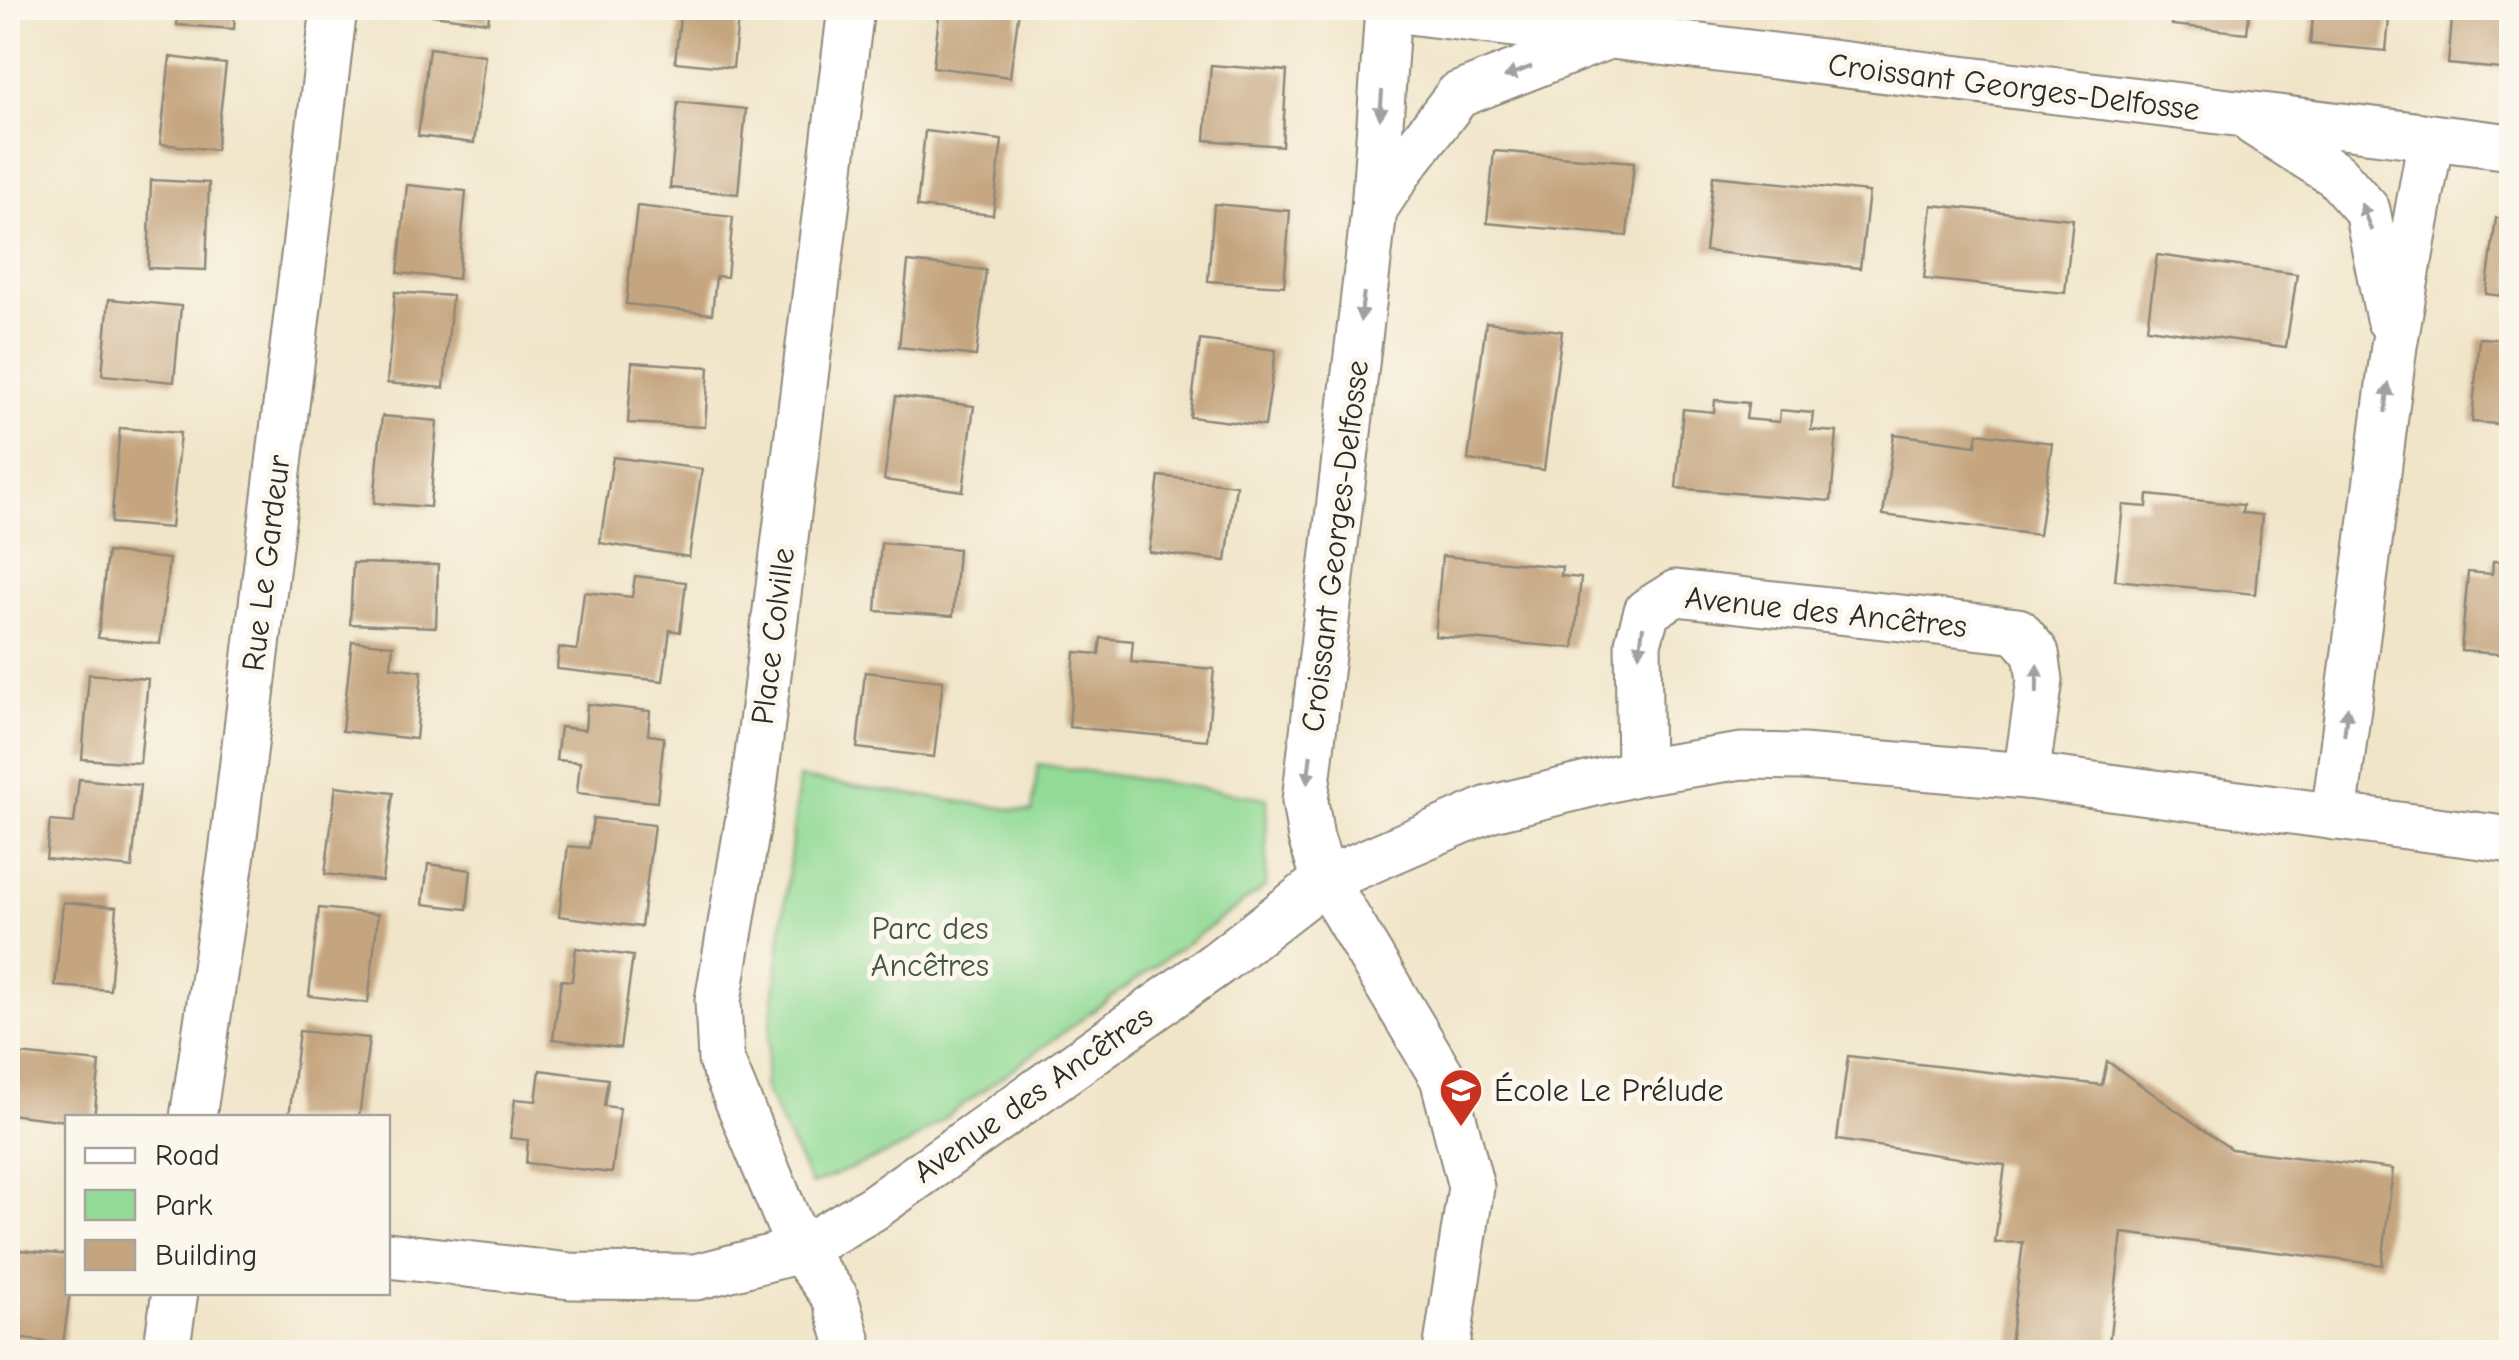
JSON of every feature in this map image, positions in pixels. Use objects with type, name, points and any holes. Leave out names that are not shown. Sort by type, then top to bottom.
[{"type":"street","name":"Rue Le Gardeur","points":[[194,1115],[232,853],[334,8]]},
{"type":"street","name":"Place Colville","points":[[851,8],[754,787],[718,1001],[721,1060],[800,1250],[835,1297],[851,1352]]},
{"type":"street","name":"Croissant Georges-Delfosse","points":[[1446,1352],[1470,1187],[1444,1078],[1325,880],[1311,838],[1305,801],[1374,210],[1386,8],[2512,146]]},
{"type":"street","name":"Croissant Georges-Delfosse","points":[[1374,210],[1402,166],[1458,96],[1608,36]]},
{"type":"street","name":"Croissant Georges-Delfosse","points":[[2241,115],[2336,175],[2367,210],[2394,346]]},
{"type":"street","name":"Croissant Georges-Delfosse","points":[[2334,818],[2394,346],[2431,137]]},
{"type":"street","name":"Avenue des Ancêtres","points":[[1640,772],[1638,643],[1647,611],[1676,593],[2018,631],[2036,653],[2040,680],[2026,776]]},
{"type":"street","name":"Avenue des Ancêtres","points":[[390,1255],[570,1276],[696,1277],[800,1250],[873,1208],[1218,963],[1325,880],[1489,808],[1640,772],[1742,756],[1778,755],[2026,776],[2512,840]]},
{"type":"street","points":[[166,1352],[175,1295]]},
{"type":"green space","name":"Parc des Ancêtres","points":[[1038,764],[1267,798],[1266,886],[906,1146],[811,1185],[764,1087],[799,778],[1032,812]]},
{"type":"building","points":[[179,8],[235,8],[234,29],[177,25]]},
{"type":"building","points":[[433,8],[490,8],[488,22],[432,15]]},
{"type":"building","points":[[681,8],[739,8],[733,68],[675,62]]},
{"type":"building","points":[[940,8],[1019,9],[1010,77],[933,67]]},
{"type":"building","points":[[2174,8],[2250,8],[2247,33],[2172,25]]},
{"type":"building","points":[[2314,8],[2390,8],[2386,51],[2310,44]]},
{"type":"building","points":[[2453,8],[2512,8],[2512,70],[2448,64]]},
{"type":"building","points":[[429,48],[485,55],[474,143],[418,136]]},
{"type":"building","points":[[170,57],[226,64],[216,150],[160,144]]},
{"type":"building","points":[[1211,65],[1287,71],[1282,146],[1205,140]]},
{"type":"building","points":[[678,102],[746,109],[738,194],[670,188]]},
{"type":"building","points":[[925,131],[1002,140],[993,215],[917,207]]},
{"type":"building","points":[[1494,151],[1634,162],[1627,236],[1487,223]]},
{"type":"building","points":[[1713,176],[1869,192],[1860,268],[1705,251]]},
{"type":"building","points":[[151,180],[209,183],[206,270],[148,268]]},
{"type":"building","points":[[407,185],[466,191],[458,279],[398,273]]},
{"type":"building","points":[[1214,204],[1290,211],[1284,286],[1208,281]]},
{"type":"building","points":[[1932,205],[2073,219],[2065,293],[1924,279]]},
{"type":"building","points":[[637,206],[733,217],[727,277],[716,276],[712,314],[626,304]]},
{"type":"building","points":[[2496,218],[2512,220],[2512,297],[2486,294]]},
{"type":"building","points":[[2157,255],[2297,274],[2286,347],[2147,328]]},
{"type":"building","points":[[908,262],[986,270],[976,356],[899,347]]},
{"type":"building","points":[[395,292],[452,296],[444,388],[387,383]]},
{"type":"building","points":[[109,299],[181,306],[174,382],[102,375]]},
{"type":"building","points":[[1486,322],[1562,331],[1544,470],[1468,460]]},
{"type":"building","points":[[2479,338],[2512,340],[2512,425],[2472,422]]},
{"type":"building","points":[[1200,340],[1276,350],[1265,426],[1190,417]]},
{"type":"building","points":[[632,362],[709,367],[705,427],[628,423]]},
{"type":"building","points":[[896,396],[974,406],[963,491],[884,480]]},
{"type":"building","points":[[1715,400],[1748,403],[1746,419],[1779,422],[1780,410],[1813,413],[1811,430],[1837,432],[1831,501],[1676,488],[1683,409],[1714,412]]},
{"type":"building","points":[[382,416],[437,421],[430,507],[374,503]]},
{"type":"building","points":[[120,428],[180,433],[171,528],[111,523]]},
{"type":"building","points":[[1978,433],[2052,443],[2039,535],[1883,515],[1894,434],[1976,445]]},
{"type":"building","points":[[613,457],[702,469],[689,557],[600,543]]},
{"type":"building","points":[[1159,476],[1236,485],[1226,561],[1149,552]]},
{"type":"building","points":[[2148,495],[2243,505],[2242,513],[2262,515],[2255,594],[2115,580],[2123,505],[2147,507]]},
{"type":"building","points":[[881,543],[958,549],[953,616],[876,611]]},
{"type":"building","points":[[107,552],[169,559],[160,644],[98,638]]},
{"type":"building","points":[[1442,556],[1562,567],[1561,576],[1581,578],[1574,648],[1435,636]]},
{"type":"building","points":[[2493,561],[2512,562],[2512,655],[2461,651],[2468,572],[2492,574]]},
{"type":"building","points":[[353,563],[438,565],[436,627],[350,624]]},
{"type":"building","points":[[635,576],[686,582],[680,632],[670,630],[663,681],[557,669],[559,648],[577,650],[584,592],[632,597]]},
{"type":"building","points":[[1101,638],[1133,641],[1131,662],[1214,669],[1207,740],[1069,727],[1075,652],[1099,654]]},
{"type":"building","points":[[352,641],[393,645],[391,667],[422,671],[416,739],[342,731]]},
{"type":"building","points":[[865,672],[943,681],[934,757],[857,748]]},
{"type":"building","points":[[89,674],[148,679],[140,763],[82,759]]},
{"type":"building","points":[[587,704],[650,711],[648,735],[664,737],[657,802],[577,793],[580,762],[556,760],[560,727],[585,730]]},
{"type":"building","points":[[79,779],[140,785],[132,868],[46,859],[50,821],[74,823]]},
{"type":"building","points":[[336,786],[393,793],[382,881],[325,874]]},
{"type":"building","points":[[593,818],[654,825],[641,927],[559,916],[568,846],[589,848]]},
{"type":"building","points":[[428,864],[471,870],[467,909],[423,904]]},
{"type":"building","points":[[63,902],[117,907],[110,990],[55,986]]},
{"type":"building","points":[[319,908],[378,914],[368,1003],[309,996]]},
{"type":"building","points":[[576,948],[633,956],[620,1048],[553,1039],[561,980],[572,981]]},
{"type":"building","points":[[299,1031],[369,1038],[359,1115],[289,1115]]},
{"type":"building","points":[[8,1053],[100,1062],[94,1115],[65,1115],[65,1121],[8,1114]]},
{"type":"building","points":[[1848,1056],[2102,1085],[2107,1061],[2231,1149],[2393,1169],[2382,1265],[2122,1233],[2108,1352],[2009,1352],[2023,1242],[1995,1243],[2005,1165],[1837,1140]]},
{"type":"building","points":[[540,1070],[608,1079],[604,1106],[620,1108],[612,1173],[526,1163],[528,1140],[510,1138],[515,1099],[536,1101]]},
{"type":"building","points":[[21,1250],[65,1255],[65,1295],[70,1295],[63,1344],[10,1337]]},
{"type":"place","name":"École Le Prélude","points":[[1461,1128]]}]
